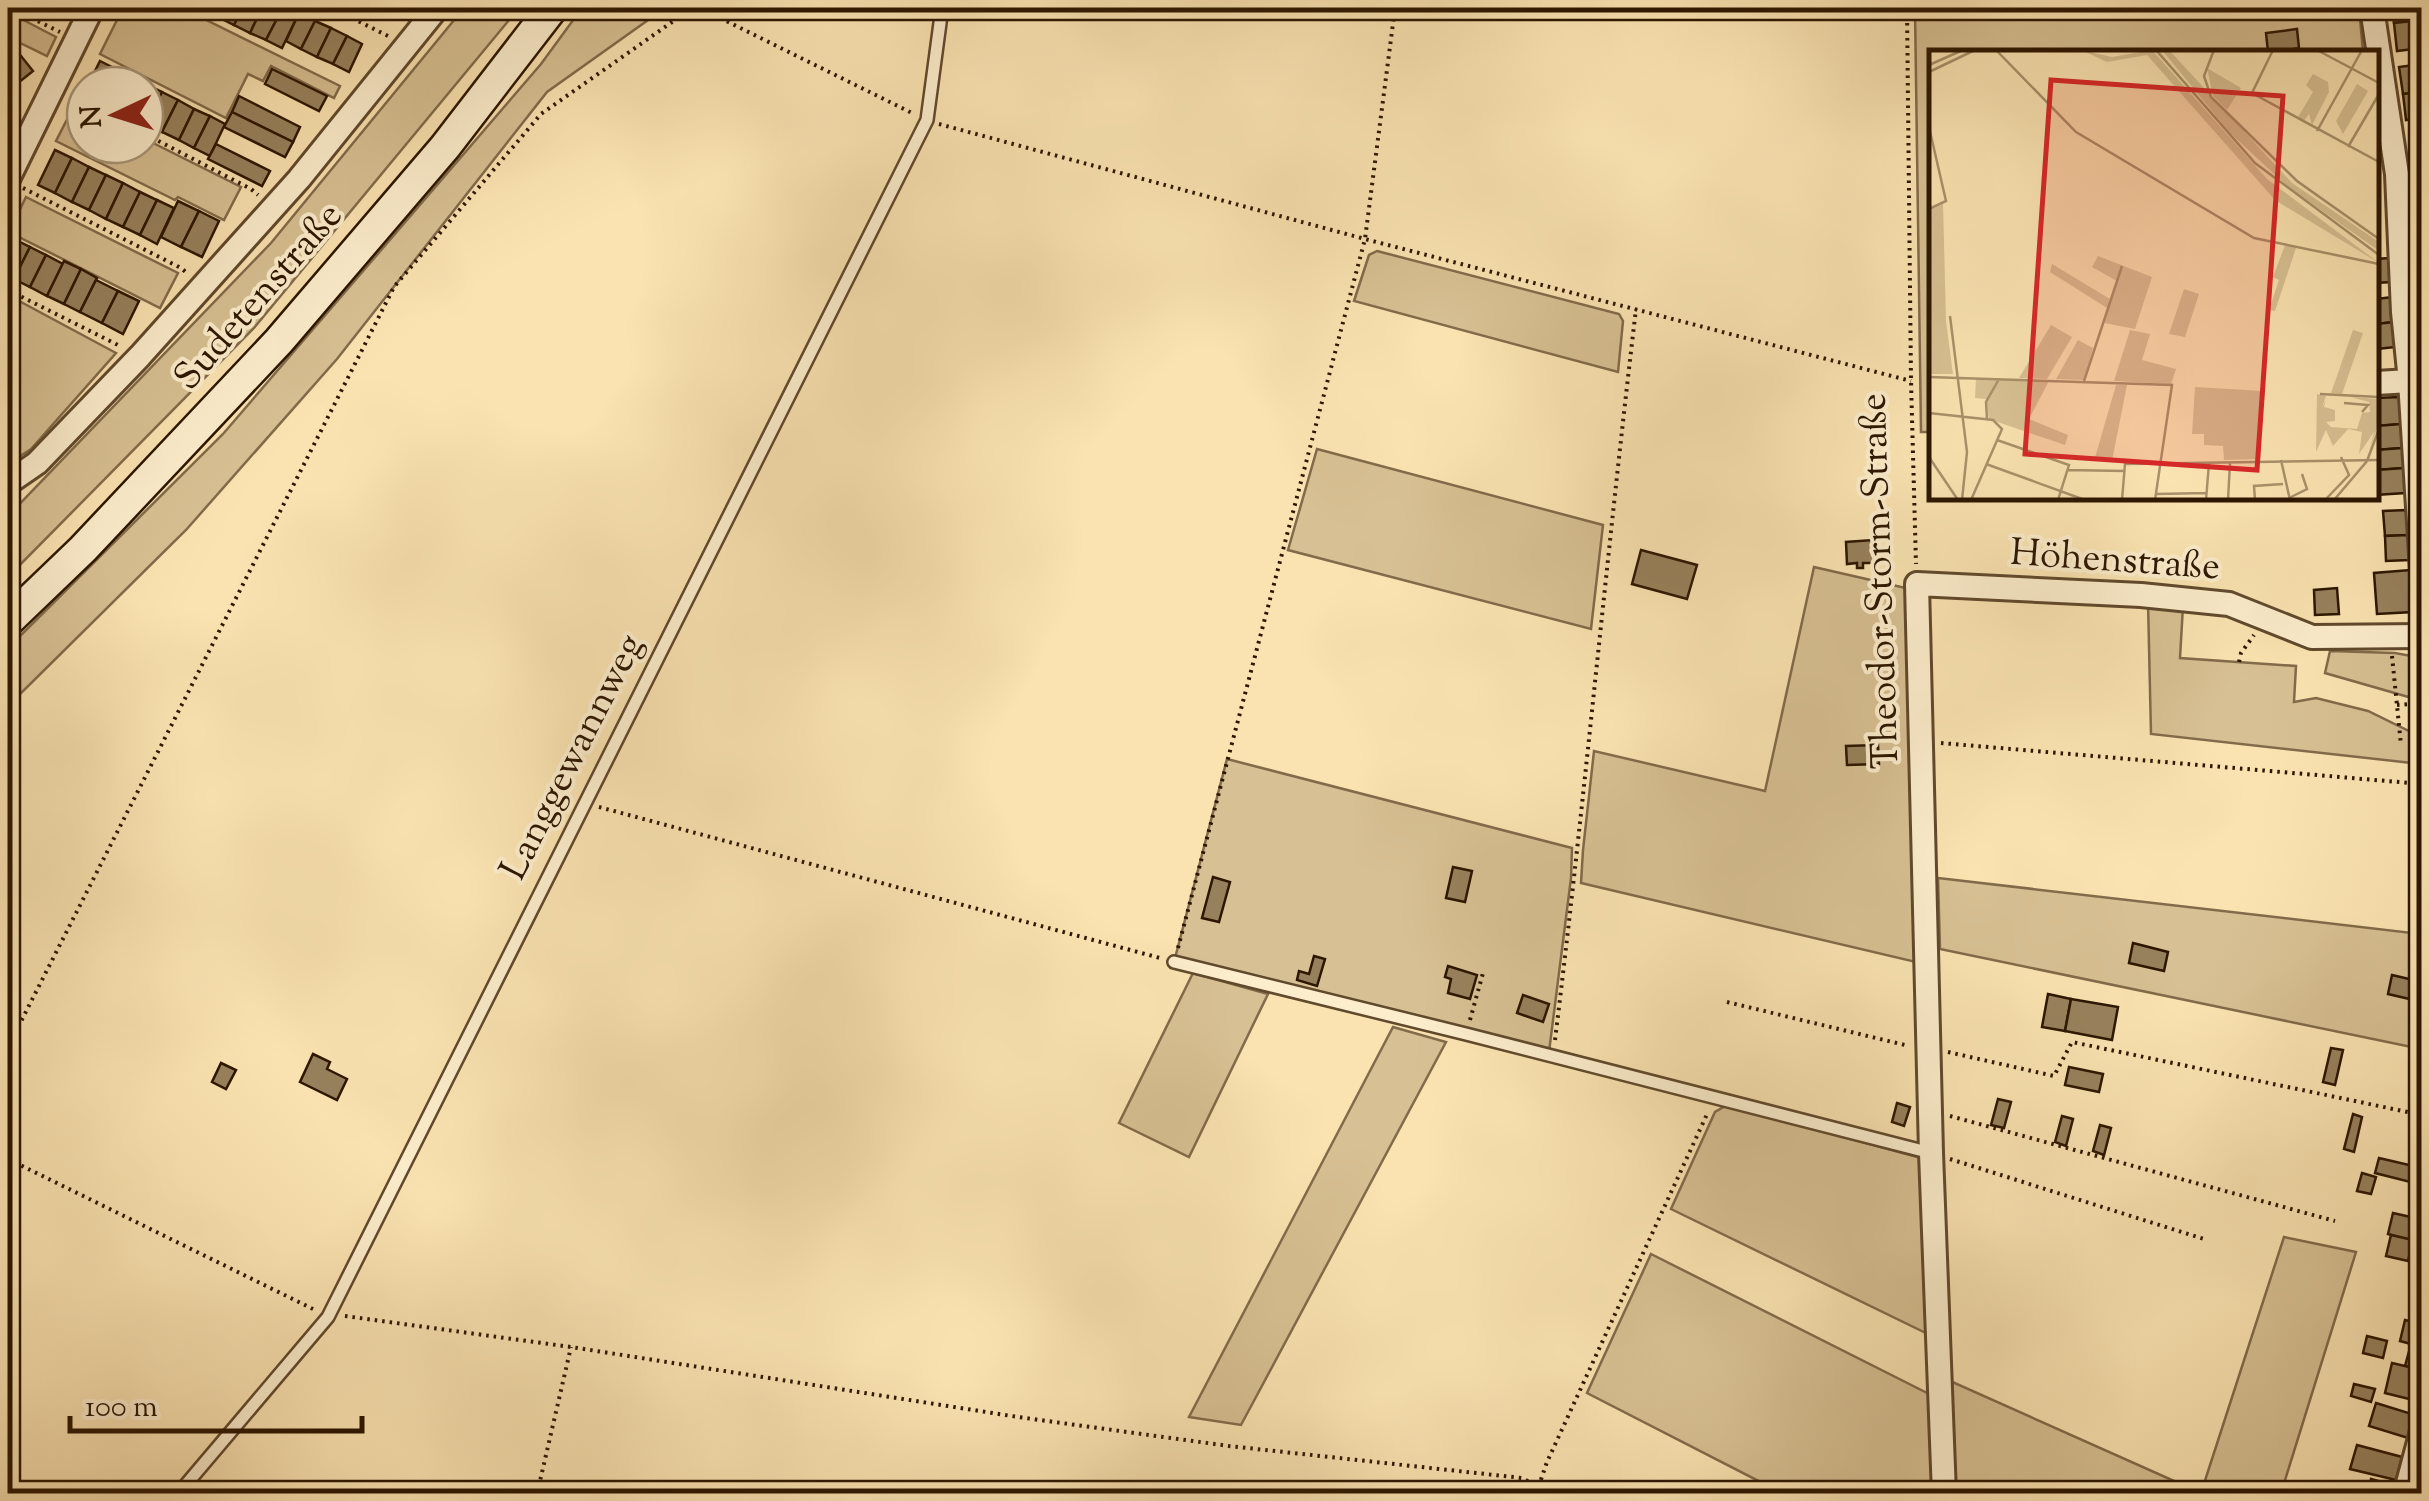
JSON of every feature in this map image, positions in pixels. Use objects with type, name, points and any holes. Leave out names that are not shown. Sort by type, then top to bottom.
[{"type":"main road","name":"Sudetenstraße","points":[[8,622],[83,549],[279,341],[445,147],[552,8]]},
{"type":"street","points":[[15,184],[92,8]]},
{"type":"street","points":[[8,483],[37,463],[274,208],[437,8]]},
{"type":"street","points":[[2372,8],[2378,50]]},
{"type":"street","points":[[2379,54],[2412,312],[2410,381],[2422,570]]},
{"type":"street","points":[[2397,174],[2422,173]]},
{"type":"street","points":[[2379,383],[2410,381]]},
{"type":"street","name":"Höhenstraße","points":[[1917,584],[2140,595],[2228,604],[2312,637],[2422,636]]},
{"type":"street","name":"Theodor-Storm-Straße","points":[[1917,584],[1944,1494]]},
{"type":"street","points":[[2404,1494],[2422,1431]]},
{"type":"lane","name":"Langgewannweg","points":[[178,1494],[328,1317],[928,120],[942,8]]},
{"type":"lane","points":[[1174,962],[1932,1153]]},
{"type":"path","points":[[11,8],[76,40]]},
{"type":"path","points":[[332,8],[408,46]]},
{"type":"path","points":[[8,1047],[394,287],[541,114],[692,8]]},
{"type":"path","points":[[700,8],[928,120],[956,130],[1911,381]]},
{"type":"path","points":[[585,803],[1174,962],[1364,239],[1395,8]]},
{"type":"path","name":"Theodor-Storm-Straße","points":[[1908,8],[1917,584]]},
{"type":"path","points":[[165,144],[251,188],[274,208]]},
{"type":"path","points":[[15,184],[180,268],[203,286]]},
{"type":"path","points":[[8,290],[140,356]]},
{"type":"path","points":[[1553,1058],[1636,309]]},
{"type":"path","points":[[2239,662],[2265,618]]},
{"type":"path","points":[[2390,636],[2400,746]]},
{"type":"path","points":[[2397,705],[2422,704]]},
{"type":"path","points":[[1921,741],[2422,784]]},
{"type":"path","points":[[1466,1034],[1482,974]]},
{"type":"path","points":[[1727,1002],[2054,1076],[2072,1042],[2422,1116]]},
{"type":"path","points":[[1536,1494],[1547,1462],[1714,1098]]},
{"type":"path","points":[[1931,1111],[2335,1221]]},
{"type":"path","points":[[1932,1153],[2204,1239]]},
{"type":"path","points":[[8,1159],[328,1317],[345,1316],[571,1347],[1191,1441],[1522,1478],[1553,1494]]},
{"type":"path","points":[[537,1494],[571,1347]]},
{"type":"shaded area","points":[[123,8],[182,8],[340,86],[334,98],[271,66],[263,81],[248,74],[226,118],[165,87],[165,65],[122,65],[100,54]]},
{"type":"shaded area","points":[[464,8],[519,8],[254,328],[8,577],[8,516],[271,243]]},
{"type":"shaded area","points":[[582,8],[665,8],[547,92],[337,359],[186,530],[8,706],[8,648],[223,434],[541,64]]},
{"type":"shaded area","points":[[1915,8],[2359,8],[2363,50],[1929,50],[1929,432],[1921,432]]},
{"type":"shaded area","points":[[8,12],[56,37],[47,56],[8,37]]},
{"type":"shaded area","points":[[65,123],[65,145],[56,141]]},
{"type":"shaded area","points":[[165,149],[241,187],[224,220],[178,197],[175,200],[104,165],[165,165]]},
{"type":"shaded area","points":[[26,197],[178,273],[160,308],[9,232]]},
{"type":"shaded area","points":[[1377,251],[1619,314],[1623,321],[1618,372],[1354,301],[1369,255]]},
{"type":"shaded area","points":[[8,295],[116,353],[31,449],[8,464]]},
{"type":"shaded area","points":[[1317,449],[1603,525],[1591,629],[1288,550]]},
{"type":"shaded area","points":[[1814,567],[1910,589],[1920,963],[1581,883],[1594,751],[1765,791]]},
{"type":"shaded area","points":[[2148,602],[2183,606],[2180,658],[2296,666],[2294,702],[2316,698],[2368,711],[2421,737],[2421,764],[2151,734]]},
{"type":"shaded area","points":[[2330,651],[2417,657],[2419,700],[2325,673]]},
{"type":"shaded area","points":[[1227,759],[1572,848],[1549,1052],[1174,962]]},
{"type":"shaded area","points":[[1938,878],[2421,934],[2421,1049],[1940,949]]},
{"type":"shaded area","points":[[1193,973],[1268,994],[1189,1157],[1119,1123]]},
{"type":"shaded area","points":[[1393,1027],[1446,1042],[1241,1425],[1189,1417]]},
{"type":"shaded area","points":[[1727,1105],[1921,1158],[1932,1336],[1671,1209],[1715,1112]]},
{"type":"shaded area","points":[[2284,1237],[2356,1252],[2281,1493],[2201,1493]]},
{"type":"shaded area","points":[[1651,1254],[1935,1397],[1939,1493],[1782,1493],[1587,1393]]},
{"type":"shaded area","points":[[1948,1380],[2201,1493],[1952,1493]]},
{"type":"building","points":[[223,8],[243,8],[234,25],[218,17]]},
{"type":"building","points":[[243,8],[262,8],[250,33],[234,25]]},
{"type":"building","points":[[262,8],[281,11],[266,40],[250,33]]},
{"type":"building","points":[[2392,8],[2422,8],[2422,20],[2394,23]]},
{"type":"building","points":[[281,11],[296,19],[282,48],[266,40]]},
{"type":"building","points":[[299,13],[315,21],[301,49],[286,41]]},
{"type":"building","points":[[2422,20],[2422,48],[2397,51],[2394,23]]},
{"type":"building","points":[[315,21],[331,28],[317,57],[301,49]]},
{"type":"building","points":[[331,28],[347,36],[333,64],[317,57]]},
{"type":"building","points":[[2297,29],[2299,48],[2268,50],[2266,33]]},
{"type":"building","points":[[347,36],[362,44],[349,72],[333,64]]},
{"type":"building","points":[[21,56],[33,71],[8,91],[8,66]]},
{"type":"building","points":[[2422,64],[2422,92],[2403,94],[2399,67]]},
{"type":"building","points":[[272,69],[327,96],[319,111],[265,84]]},
{"type":"building","points":[[2422,92],[2422,118],[2406,120],[2403,94]]},
{"type":"building","points":[[165,94],[178,100],[165,126]]},
{"type":"building","points":[[239,96],[300,127],[293,142],[232,112]]},
{"type":"building","points":[[178,100],[194,109],[179,140],[165,133]]},
{"type":"building","points":[[194,109],[210,116],[194,148],[179,140]]},
{"type":"building","points":[[232,112],[293,142],[285,157],[224,127]]},
{"type":"building","points":[[210,116],[225,124],[210,156],[194,148]]},
{"type":"building","points":[[216,144],[270,171],[262,186],[208,159]]},
{"type":"building","points":[[55,150],[65,155],[65,165],[69,165],[55,193],[38,185]]},
{"type":"building","points":[[69,165],[89,167],[72,202],[55,193]]},
{"type":"building","points":[[89,167],[106,175],[89,210],[72,202]]},
{"type":"building","points":[[106,175],[123,183],[106,219],[89,210]]},
{"type":"building","points":[[123,183],[140,192],[123,227],[106,219]]},
{"type":"building","points":[[140,192],[157,200],[140,235],[123,227]]},
{"type":"building","points":[[157,200],[174,208],[157,244],[140,235]]},
{"type":"building","points":[[178,201],[199,211],[181,247],[161,237]]},
{"type":"building","points":[[199,211],[219,221],[202,257],[181,247]]},
{"type":"building","points":[[12,238],[30,247],[14,279],[8,276]]},
{"type":"building","points":[[30,247],[46,255],[30,287],[14,279]]},
{"type":"building","points":[[46,255],[63,264],[47,296],[30,287]]},
{"type":"building","points":[[2389,258],[2391,282],[2379,283],[2379,259]]},
{"type":"building","points":[[64,261],[81,269],[64,304],[47,296]]},
{"type":"building","points":[[81,269],[97,278],[80,312],[64,304]]},
{"type":"building","points":[[96,280],[118,291],[102,323],[80,312]]},
{"type":"building","points":[[118,291],[139,301],[123,334],[102,323]]},
{"type":"building","points":[[2393,297],[2394,322],[2379,324],[2379,299]]},
{"type":"building","points":[[2394,322],[2396,347],[2379,349],[2379,324]]},
{"type":"building","points":[[2399,397],[2401,424],[2379,426],[2379,398]]},
{"type":"building","points":[[2401,424],[2402,448],[2379,450],[2379,426]]},
{"type":"building","points":[[2402,448],[2404,468],[2379,470],[2379,450]]},
{"type":"building","points":[[2404,468],[2405,493],[2379,495],[2379,470]]},
{"type":"building","points":[[2406,510],[2408,535],[2385,536],[2383,511]]},
{"type":"building","points":[[2408,535],[2409,560],[2386,561],[2385,536]]},
{"type":"building","points":[[1873,540],[1875,563],[1863,563],[1863,568],[1857,568],[1857,563],[1847,564],[1846,542]]},
{"type":"building","points":[[1641,550],[1697,565],[1687,599],[1632,584]]},
{"type":"building","points":[[2410,570],[2413,612],[2377,614],[2374,573]]},
{"type":"building","points":[[2337,588],[2339,614],[2315,615],[2314,590]]},
{"type":"building","points":[[1878,745],[1879,764],[1847,765],[1846,746]]},
{"type":"building","points":[[1453,867],[1472,871],[1465,902],[1446,898]]},
{"type":"building","points":[[1213,877],[1230,882],[1219,922],[1202,918]]},
{"type":"building","points":[[2133,943],[2168,952],[2164,971],[2129,963]]},
{"type":"building","points":[[1314,956],[1325,959],[1317,986],[1297,980],[1299,971],[1309,974]]},
{"type":"building","points":[[1448,966],[1477,975],[1470,999],[1448,993]]},
{"type":"building","points":[[2392,975],[2422,982],[2422,1002],[2388,994]]},
{"type":"building","points":[[2048,994],[2071,999],[2065,1031],[2042,1027]]},
{"type":"building","points":[[1523,995],[1549,1004],[1543,1022],[1517,1013]]},
{"type":"building","points":[[2071,999],[2118,1007],[2112,1040],[2065,1031]]},
{"type":"building","points":[[2331,1048],[2343,1050],[2335,1085],[2323,1082]]},
{"type":"building","points":[[313,1054],[330,1062],[327,1069],[347,1079],[337,1100],[300,1082]]},
{"type":"building","points":[[221,1063],[236,1070],[226,1089],[212,1082]]},
{"type":"building","points":[[2069,1067],[2103,1074],[2099,1092],[2065,1085]]},
{"type":"building","points":[[1998,1099],[2011,1102],[2004,1128],[1991,1125]]},
{"type":"building","points":[[1897,1103],[1910,1107],[1904,1126],[1892,1122]]},
{"type":"building","points":[[2353,1114],[2362,1117],[2354,1152],[2344,1149]]},
{"type":"building","points":[[2062,1116],[2073,1119],[2066,1146],[2055,1142]]},
{"type":"building","points":[[2100,1125],[2111,1128],[2104,1155],[2093,1151]]},
{"type":"building","points":[[2379,1158],[2422,1168],[2422,1185],[2375,1173]]},
{"type":"building","points":[[2362,1173],[2376,1177],[2371,1194],[2357,1191]]},
{"type":"building","points":[[2393,1213],[2415,1218],[2410,1240],[2388,1234]]},
{"type":"building","points":[[2391,1235],[2413,1240],[2408,1261],[2386,1256]]},
{"type":"building","points":[[2405,1320],[2422,1324],[2422,1370],[2405,1366],[2411,1344],[2400,1341]]},
{"type":"building","points":[[2367,1336],[2387,1341],[2383,1358],[2363,1353]]},
{"type":"building","points":[[2392,1363],[2422,1370],[2421,1402],[2385,1393]]},
{"type":"building","points":[[2354,1384],[2375,1389],[2371,1402],[2351,1396]]},
{"type":"building","points":[[2376,1403],[2415,1415],[2408,1438],[2369,1426]]},
{"type":"building","points":[[2357,1445],[2402,1457],[2396,1480],[2350,1469]]},
{"type":"building","points":[[2371,1479],[2397,1486],[2395,1494],[2369,1489]]}]
